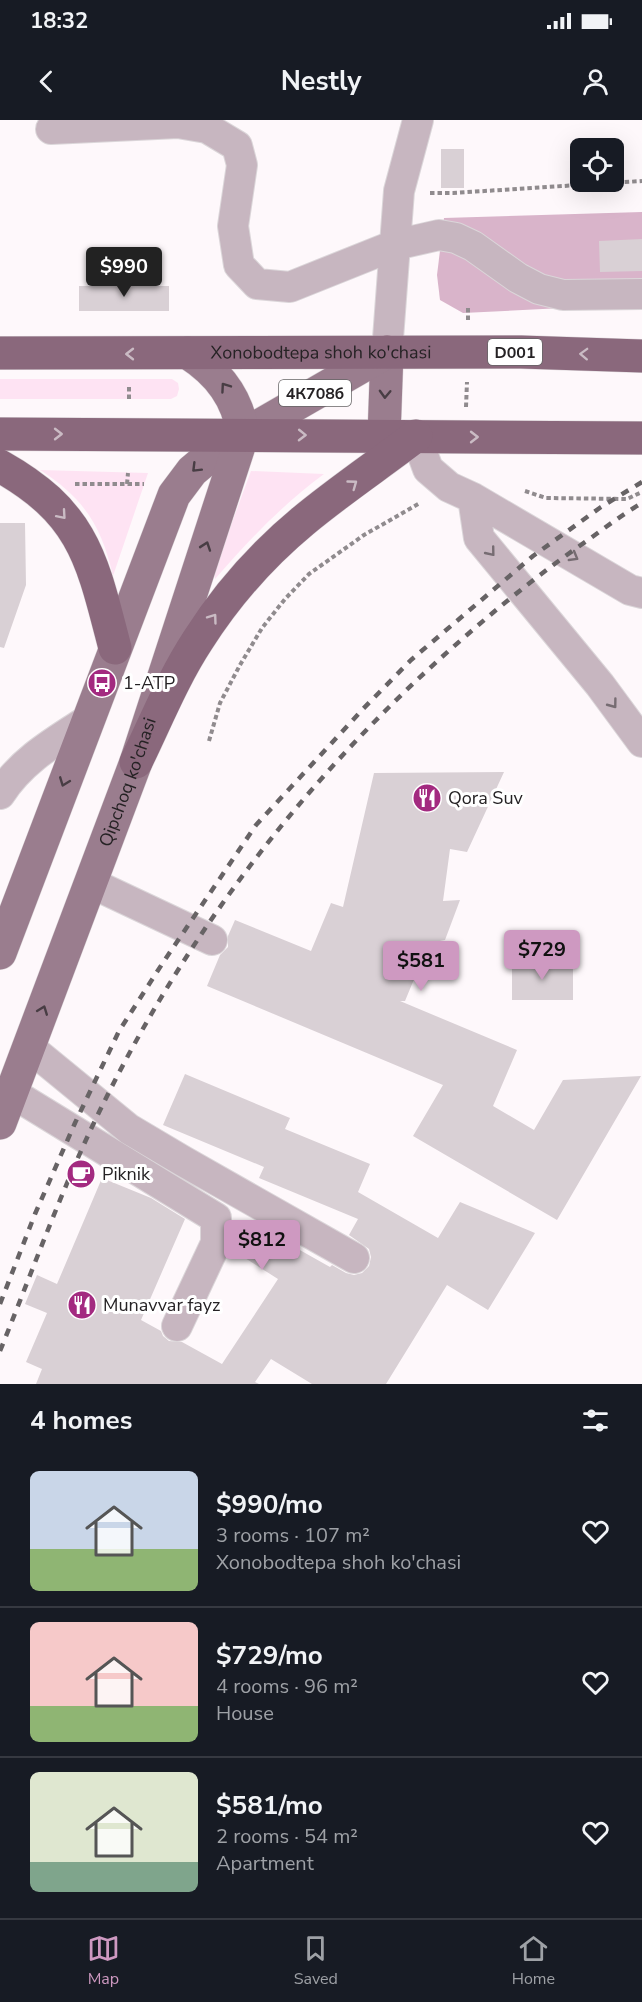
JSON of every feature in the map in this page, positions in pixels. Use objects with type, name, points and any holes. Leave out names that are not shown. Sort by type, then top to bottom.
[{"type":"highway","name":"Xonobodtepa shoh ko'chasi","points":[[0,353],[467,352],[642,356]]},
{"type":"highway","points":[[0,434],[642,438]]},
{"type":"highway","points":[[136,762],[181,667],[204,630],[237,587],[302,521],[416,436]]},
{"type":"highway","points":[[0,466],[26,481],[47,498],[73,527],[88,553],[116,648]]},
{"type":"main road","name":"4К708б","points":[[243,434],[387,352]]},
{"type":"main road","points":[[384,436],[387,352]]},
{"type":"main road","name":"Qipchoq ko'chasi","points":[[0,1123],[136,762],[243,434],[237,405],[227,388],[202,362],[188,353]]},
{"type":"main road","points":[[0,953],[174,495],[192,471],[204,460],[243,434]]},
{"type":"street","points":[[387,352],[399,191],[418,120]]},
{"type":"street","points":[[51,129],[178,123],[207,128],[237,146],[242,165],[233,226],[239,265],[257,284],[290,287],[395,245],[439,236],[456,238],[473,246],[518,278],[539,289],[563,295],[642,294]]},
{"type":"street","points":[[416,436],[428,469],[461,492],[630,590],[642,593]]},
{"type":"street","points":[[461,492],[479,538],[600,685],[642,742]]},
{"type":"street","points":[[0,794],[16,772],[33,756],[88,720]]},
{"type":"street","points":[[91,883],[212,940]]},
{"type":"street","points":[[29,1047],[129,1129],[354,1258]]},
{"type":"street","points":[[12,1093],[216,1218],[216,1243],[177,1326]]},
{"type":"path","points":[[399,191],[453,194],[642,181]]},
{"type":"path","points":[[466,437],[468,306]]},
{"type":"path","points":[[129,379],[129,399]]},
{"type":"path","points":[[127,484],[128,473]]},
{"type":"path","points":[[72,484],[144,484]]},
{"type":"path","points":[[516,488],[546,498],[627,499],[642,492]]},
{"type":"path","points":[[209,741],[220,704],[262,628],[309,574],[364,535],[461,492]]},
{"type":"shaded area","points":[[642,212],[642,304],[463,313],[440,300],[437,275],[444,218]]},
{"type":"shaded area","points":[[0,379],[172,379],[178,383],[179,389],[177,396],[171,399],[0,399]]},
{"type":"shaded area","points":[[40,470],[148,473],[113,576],[103,543],[89,515],[68,491]]},
{"type":"shaded area","points":[[251,471],[324,474],[266,524],[215,579],[214,571]]},
{"type":"building","points":[[441,149],[464,149],[464,188],[441,188]]},
{"type":"building","points":[[642,239],[642,271],[600,272],[599,241]]},
{"type":"building","points":[[79,286],[169,286],[169,311],[79,311]]},
{"type":"building","points":[[0,523],[25,523],[26,585],[4,648],[0,647]]},
{"type":"building","points":[[504,772],[467,852],[450,849],[443,901],[460,900],[445,940],[429,943],[405,1001],[400,1001],[517,1050],[493,1106],[534,1130],[563,1080],[641,1076],[557,1220],[413,1136],[443,1085],[207,986],[220,955],[228,947],[228,936],[235,920],[311,951],[331,903],[343,907],[374,773]]},
{"type":"building","points":[[512,961],[573,961],[573,1000],[512,1000]]},
{"type":"building","points":[[185,1074],[290,1118],[285,1129],[370,1164],[358,1192],[438,1238],[460,1202],[535,1233],[488,1310],[447,1285],[386,1384],[312,1384],[271,1359],[255,1382],[259,1384],[36,1384],[42,1369],[26,1362],[47,1313],[25,1304],[37,1275],[57,1284],[102,1178],[151,1198],[185,1219],[141,1320],[161,1331],[169,1341],[182,1342],[222,1364],[278,1279],[237,1253],[250,1222],[330,1267],[332,1265],[346,1273],[354,1275],[362,1273],[369,1266],[371,1257],[369,1249],[349,1235],[358,1219],[259,1178],[264,1167],[163,1125]]},
{"type":"railway","points":[[0,1304],[35,1214],[119,1031],[256,825],[411,660],[533,556],[601,507],[642,482]]},
{"type":"railway","points":[[0,1351],[79,1156],[126,1059],[165,990],[253,862],[302,801],[354,743],[410,687],[468,634],[527,585],[608,525],[642,503]]},
{"type":"place","name":"1-ATP","points":[[102,683]]},
{"type":"place","name":"Qora Suv","points":[[427,798]]},
{"type":"place","name":"Piknik","points":[[81,1174]]},
{"type":"place","name":"Munavvar fayz","points":[[82,1305]]}]
